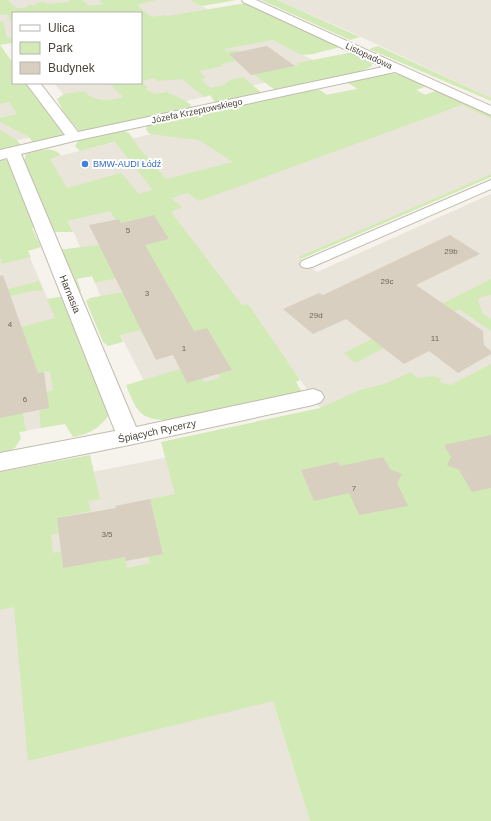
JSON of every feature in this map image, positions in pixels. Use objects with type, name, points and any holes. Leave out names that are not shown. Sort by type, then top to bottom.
[{"type":"street","name":"Listopadowa","points":[[246,0],[490,110]]},
{"type":"street","name":"Józefa Krzeptowskiego","points":[[6,154],[74,137],[395,68]]},
{"type":"street","points":[[34,84],[74,137]]},
{"type":"street","name":"Harnasia","points":[[6,154],[129,437]]},
{"type":"street","name":"Śpiących Rycerzy","points":[[0,462],[129,437],[313,397]]},
{"type":"lane","points":[[307,264],[491,184]]},
{"type":"shaded area","points":[[0,0],[189,0],[338,72],[268,82],[152,109],[64,95],[55,84],[142,84],[142,12],[12,12],[12,37],[0,39]]},
{"type":"shaded area","points":[[277,0],[491,0],[491,98],[342,28]]},
{"type":"shaded area","points":[[0,63],[12,81],[12,84],[13,84],[38,136],[0,144]]},
{"type":"shaded area","points":[[397,80],[453,109],[462,105],[491,119],[491,174],[298,257],[317,272],[491,194],[491,821],[273,701],[310,821],[0,821],[0,490],[332,425],[297,375],[188,400],[145,383],[100,295],[75,235],[67,221],[50,158],[227,116]]},
{"type":"shaded area","points":[[0,188],[67,344],[65,423],[0,436]]},
{"type":"green space","points":[[0,0],[8,0],[14,6],[21,8],[27,7],[28,5],[37,5],[36,3],[44,2],[48,4],[70,2],[69,0],[83,0],[89,6],[104,4],[99,0],[156,0],[137,5],[151,17],[167,16],[246,3],[340,47],[313,54],[302,55],[272,40],[224,49],[226,52],[237,50],[259,64],[280,68],[298,65],[297,63],[355,53],[371,61],[372,66],[362,71],[338,78],[275,90],[236,61],[222,64],[223,66],[199,71],[206,78],[201,79],[210,88],[224,85],[230,80],[243,77],[262,93],[218,103],[214,101],[210,95],[204,97],[182,79],[157,81],[154,78],[142,81],[142,12],[12,12],[12,20],[5,21],[10,19],[7,14],[0,15]]},
{"type":"green space","points":[[189,0],[237,0],[202,6]]},
{"type":"green space","points":[[261,0],[277,0],[360,37],[350,40]]},
{"type":"green space","points":[[3,21],[7,38],[12,37],[12,44],[0,45],[0,22]]},
{"type":"green space","points":[[0,45],[12,62],[12,84],[29,84],[66,130],[62,137],[33,143],[29,137],[0,122],[0,118],[17,114],[9,102],[0,104]]},
{"type":"green space","points":[[378,46],[491,98],[491,101],[369,49]]},
{"type":"green space","points":[[389,73],[405,76],[427,86],[416,90],[425,95],[435,91],[443,92],[491,115],[491,119],[462,105],[199,201],[188,193],[171,198],[182,207],[171,212],[242,305],[248,304],[300,380],[296,382],[302,392],[172,420],[153,419],[141,413],[133,402],[126,385],[180,369],[187,383],[201,378],[204,382],[220,378],[218,374],[232,370],[207,328],[146,340],[140,330],[120,335],[123,342],[108,346],[103,342],[86,301],[90,298],[122,292],[128,303],[172,293],[163,276],[151,279],[146,271],[95,283],[92,276],[77,279],[81,291],[78,295],[57,250],[99,245],[104,254],[169,239],[154,215],[121,223],[119,219],[115,219],[110,211],[67,221],[73,232],[53,232],[24,161],[26,154],[49,149],[61,155],[50,159],[67,188],[121,173],[139,194],[153,190],[115,142],[80,151],[75,146],[78,141],[123,131],[129,133],[139,148],[166,179],[233,162],[199,140],[150,134],[146,130],[147,126],[313,89],[320,90],[327,95],[358,89],[348,83],[349,81]]},
{"type":"green space","points":[[142,81],[147,87],[147,90],[155,94],[167,92],[191,105],[190,108],[80,132],[64,113],[57,99],[64,94],[87,91],[85,92],[93,98],[103,100],[123,97],[110,84],[142,84]]},
{"type":"green space","points":[[0,130],[17,140],[21,145],[0,150]]},
{"type":"green space","points":[[0,160],[8,160],[37,227],[32,228],[41,247],[28,251],[31,257],[2,264],[0,258]]},
{"type":"green space","points":[[491,174],[491,177],[301,259],[298,257]]},
{"type":"green space","points":[[491,279],[491,295],[480,297],[478,301],[483,314],[491,319],[491,331],[459,309],[355,363],[344,353]]},
{"type":"green space","points":[[38,280],[43,290],[32,291],[0,299],[0,291],[36,282]]},
{"type":"green space","points":[[64,296],[109,415],[102,424],[94,430],[73,437],[65,424],[41,428],[39,410],[45,409],[46,392],[53,390],[50,371],[2,379],[21,327],[55,318],[47,299]]},
{"type":"green space","points":[[491,364],[491,821],[310,821],[273,701],[28,761],[14,607],[0,610],[0,472],[90,455],[100,499],[88,501],[91,511],[57,518],[59,533],[51,535],[53,553],[61,551],[63,568],[101,561],[123,546],[127,568],[150,563],[148,556],[163,554],[150,499],[175,494],[161,442],[320,408],[360,390],[384,384],[411,372],[417,378],[433,376],[441,378],[440,382],[451,385]]},
{"type":"green space","points":[[22,409],[26,431],[19,432],[21,438],[15,448],[0,455],[0,418],[7,417],[7,412]]},
{"type":"building","points":[[267,46],[295,66],[251,75],[229,54]]},
{"type":"building","points":[[154,215],[169,239],[145,245],[194,331],[207,328],[232,370],[187,383],[173,355],[156,360],[89,225],[119,219],[121,223]]},
{"type":"building","points":[[450,235],[480,254],[416,285],[483,331],[484,345],[491,351],[491,354],[458,373],[429,351],[404,364],[346,319],[313,334],[283,309],[319,293],[323,295]]},
{"type":"building","points":[[3,275],[38,373],[44,372],[49,408],[0,418],[0,276]]},
{"type":"building","points":[[491,435],[491,488],[472,492],[459,470],[447,465],[451,457],[444,445]]},
{"type":"building","points":[[383,457],[390,469],[402,474],[397,483],[408,506],[359,515],[349,493],[314,501],[301,470],[338,462],[340,466]]},
{"type":"building","points":[[150,499],[163,554],[126,561],[125,557],[63,568],[57,518],[116,508],[115,506]]},
{"type":"place","name":"BMW-AUDI Łódź","points":[[85,164]]}]
